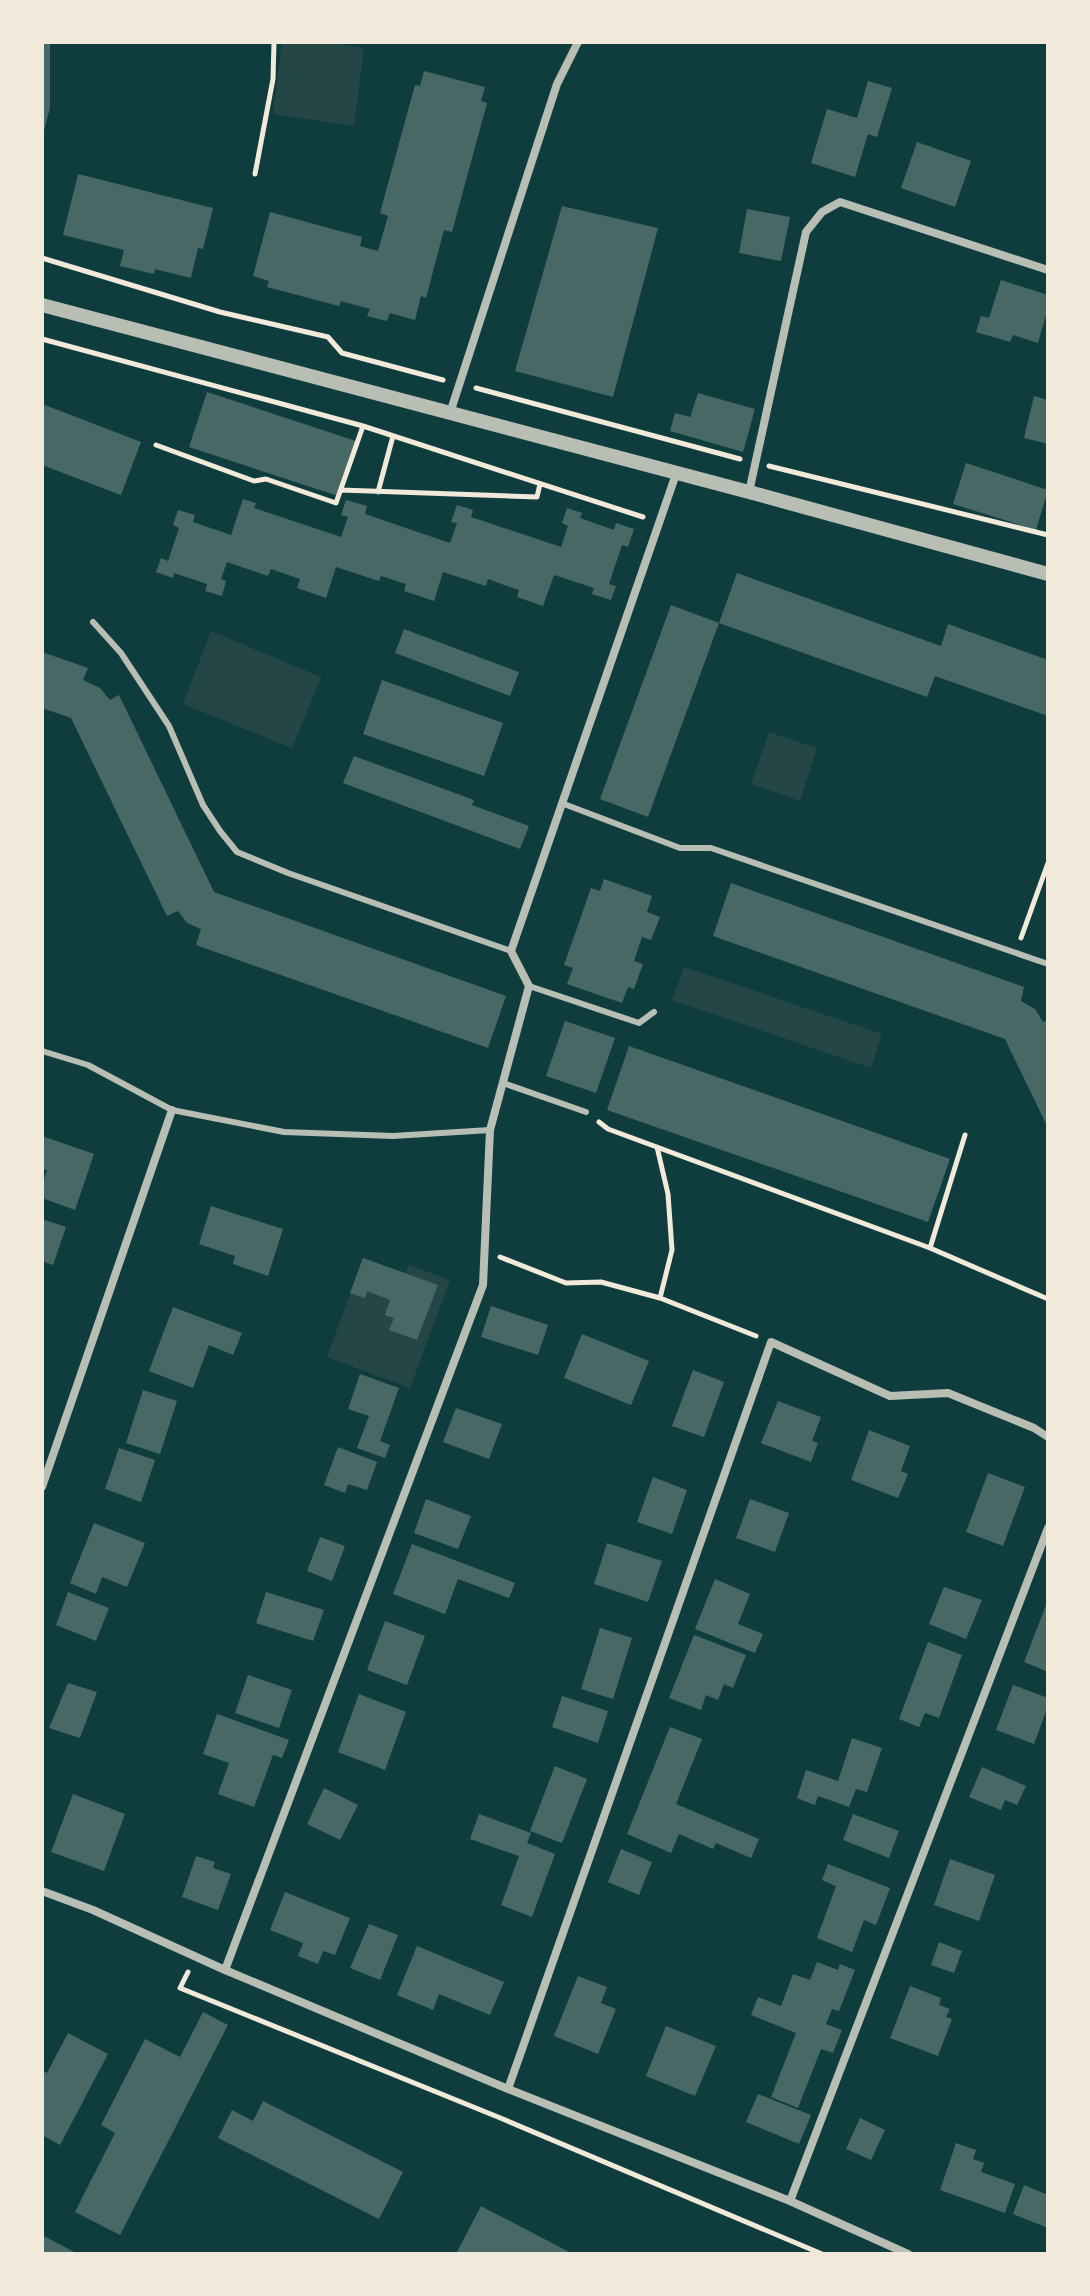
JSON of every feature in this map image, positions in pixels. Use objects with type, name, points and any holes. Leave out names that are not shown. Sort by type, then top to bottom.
[{"type":"street","points":[[450,414],[557,84],[578,42]]},
{"type":"street","points":[[749,492],[806,232],[822,212],[840,202],[1048,270]]},
{"type":"street","points":[[42,305],[1048,574]]},
{"type":"street","points":[[225,1970],[483,1285],[490,1130],[529,986],[511,951],[676,474]]},
{"type":"street","points":[[42,1487],[172,1110]]},
{"type":"street","points":[[508,2089],[771,1342],[890,1396],[948,1393],[1034,1428],[1048,1437]]},
{"type":"street","points":[[790,2201],[1048,1528]]},
{"type":"street","points":[[42,1891],[93,1910],[225,1970],[508,2089],[790,2201],[908,2254]]},
{"type":"lane","points":[[93,622],[121,653],[169,726],[203,805],[237,852],[288,873],[511,951]]},
{"type":"lane","points":[[564,804],[680,848],[711,848],[1048,964]]},
{"type":"lane","points":[[529,986],[639,1023],[654,1012]]},
{"type":"lane","points":[[42,1051],[88,1065],[172,1110],[284,1132],[393,1136],[490,1130]]},
{"type":"lane","points":[[503,1083],[586,1112]]},
{"type":"path","points":[[255,174],[273,79],[274,42]]},
{"type":"path","points":[[42,258],[220,312],[328,337],[342,353],[756,463],[1048,535]]},
{"type":"path","points":[[42,339],[363,426],[660,522]]},
{"type":"path","points":[[156,445],[254,481],[266,479],[336,503],[363,426]]},
{"type":"path","points":[[378,492],[393,436]]},
{"type":"path","points":[[341,490],[537,497],[540,484]]},
{"type":"path","points":[[1015,953],[1048,863]]},
{"type":"path","points":[[586,1112],[608,1129],[930,1248],[1048,1299]]},
{"type":"path","points":[[930,1248],[965,1135]]},
{"type":"path","points":[[657,1147],[668,1194],[672,1250],[660,1298]]},
{"type":"path","points":[[484,1251],[566,1283],[601,1282],[660,1298],[771,1342]]},
{"type":"path","points":[[194,1956],[180,1988],[822,2254]]},
{"type":"shaded area","points":[[282,42],[325,42],[364,48],[354,126],[273,114]]},
{"type":"shaded area","points":[[211,631],[321,677],[292,748],[183,704]]},
{"type":"shaded area","points":[[769,732],[817,748],[800,801],[751,784]]},
{"type":"shaded area","points":[[684,967],[882,1034],[871,1068],[672,1000]]},
{"type":"shaded area","points":[[363,1258],[405,1273],[409,1265],[450,1280],[410,1388],[327,1357]]},
{"type":"building","points":[[42,42],[50,42],[50,108],[43,134]]},
{"type":"building","points":[[424,71],[485,87],[481,101],[487,103],[452,232],[444,230],[426,298],[421,296],[415,320],[390,313],[387,321],[367,316],[370,309],[341,301],[339,306],[267,287],[269,281],[253,276],[270,212],[362,237],[360,246],[378,251],[388,216],[380,213],[415,85],[420,86]]},
{"type":"building","points":[[868,81],[892,88],[877,137],[868,134],[855,177],[811,163],[827,109],[857,118]]},
{"type":"building","points":[[917,142],[971,161],[955,207],[901,188]]},
{"type":"building","points":[[78,174],[213,208],[203,249],[198,248],[191,278],[155,269],[154,274],[120,266],[124,250],[63,235]]},
{"type":"building","points":[[562,206],[658,228],[613,397],[515,371]]},
{"type":"building","points":[[747,209],[790,217],[781,261],[739,253]]},
{"type":"building","points":[[1001,280],[1048,295],[1048,308],[1038,343],[1013,335],[1010,342],[976,332],[981,316],[989,318]]},
{"type":"building","points":[[207,392],[356,441],[338,496],[189,447]]},
{"type":"building","points":[[698,393],[755,409],[743,452],[670,431],[675,413],[690,417]]},
{"type":"building","points":[[1034,396],[1048,400],[1048,444],[1024,438]]},
{"type":"building","points":[[42,404],[141,442],[121,495],[42,465]]},
{"type":"building","points":[[966,463],[1048,490],[1036,530],[953,504]]},
{"type":"building","points":[[243,499],[256,503],[254,508],[341,537],[348,517],[341,515],[346,500],[367,506],[365,514],[450,543],[457,523],[451,522],[457,505],[473,510],[471,517],[561,547],[568,526],[562,523],[567,508],[582,513],[580,518],[614,530],[616,523],[634,529],[628,547],[622,545],[609,584],[616,586],[611,600],[592,594],[594,588],[554,575],[543,606],[517,597],[519,590],[488,579],[486,586],[443,572],[434,601],[404,591],[406,584],[381,576],[379,581],[336,567],[326,598],[297,588],[300,579],[271,569],[268,576],[227,562],[221,579],[226,581],[222,596],[205,591],[207,584],[174,573],[173,578],[156,572],[161,558],[168,561],[179,528],[173,525],[178,510],[195,515],[193,522],[231,535]]},
{"type":"building","points":[[737,573],[941,646],[948,624],[1048,660],[1048,716],[935,676],[927,697],[719,623]]},
{"type":"building","points":[[671,605],[719,623],[648,817],[600,799]]},
{"type":"building","points":[[404,629],[519,672],[510,696],[395,653]]},
{"type":"building","points":[[42,652],[88,668],[83,680],[100,688],[110,700],[119,695],[214,892],[506,996],[488,1048],[196,945],[201,929],[187,923],[178,911],[167,916],[71,718],[42,708]]},
{"type":"building","points":[[382,680],[503,723],[484,776],[363,734]]},
{"type":"building","points":[[354,756],[474,800],[472,805],[529,826],[520,849],[343,783]]},
{"type":"building","points":[[604,879],[652,896],[647,912],[660,917],[651,940],[642,937],[634,961],[643,964],[634,989],[628,987],[622,1003],[567,984],[573,968],[564,965],[591,888],[600,891]]},
{"type":"building","points":[[731,883],[1024,987],[1021,1001],[1035,1009],[1043,1022],[1048,1020],[1048,1128],[1005,1039],[713,936]]},
{"type":"building","points":[[565,1021],[615,1038],[596,1093],[546,1076]]},
{"type":"building","points":[[629,1046],[950,1159],[928,1222],[607,1110]]},
{"type":"building","points":[[42,1136],[94,1154],[75,1210],[42,1198],[47,1170],[42,1169]]},
{"type":"building","points":[[211,1206],[283,1229],[268,1276],[233,1264],[235,1256],[199,1244]]},
{"type":"building","points":[[42,1219],[66,1227],[53,1265],[42,1261]]},
{"type":"building","points":[[363,1258],[438,1285],[417,1340],[389,1330],[394,1318],[385,1315],[390,1300],[367,1291],[365,1298],[350,1293]]},
{"type":"building","points":[[491,1306],[548,1325],[538,1355],[481,1337]]},
{"type":"building","points":[[173,1307],[242,1333],[233,1355],[209,1345],[193,1388],[149,1371]]},
{"type":"building","points":[[582,1334],[649,1361],[631,1405],[564,1378]]},
{"type":"building","points":[[693,1370],[724,1382],[704,1437],[672,1426]]},
{"type":"building","points":[[360,1374],[399,1388],[380,1441],[390,1445],[385,1458],[357,1448],[369,1416],[348,1409]]},
{"type":"building","points":[[143,1390],[177,1401],[160,1454],[126,1443]]},
{"type":"building","points":[[778,1401],[821,1417],[812,1441],[818,1443],[811,1462],[761,1443]]},
{"type":"building","points":[[456,1408],[502,1424],[489,1459],[443,1442]]},
{"type":"building","points":[[869,1430],[910,1446],[901,1471],[908,1474],[898,1498],[851,1480]]},
{"type":"building","points":[[338,1447],[377,1462],[367,1490],[348,1484],[345,1493],[324,1485]]},
{"type":"building","points":[[119,1448],[155,1460],[141,1502],[105,1489]]},
{"type":"building","points":[[988,1473],[1025,1487],[1003,1546],[966,1532]]},
{"type":"building","points":[[653,1477],[687,1490],[672,1534],[637,1522]]},
{"type":"building","points":[[426,1499],[471,1516],[458,1549],[414,1533]]},
{"type":"building","points":[[750,1499],[789,1513],[775,1552],[736,1538]]},
{"type":"building","points":[[94,1523],[145,1543],[127,1587],[102,1577],[96,1594],[70,1583]]},
{"type":"building","points":[[320,1537],[345,1546],[332,1581],[307,1571]]},
{"type":"building","points":[[607,1543],[662,1561],[648,1602],[594,1584]]},
{"type":"building","points":[[412,1544],[515,1583],[509,1598],[458,1579],[445,1614],[393,1594]]},
{"type":"building","points":[[715,1579],[750,1594],[738,1624],[763,1634],[755,1653],[695,1629]]},
{"type":"building","points":[[944,1587],[982,1600],[966,1639],[929,1624]]},
{"type":"building","points":[[68,1592],[109,1608],[96,1641],[56,1625]]},
{"type":"building","points":[[266,1592],[324,1610],[313,1641],[256,1623]]},
{"type":"building","points":[[1048,1600],[1048,1672],[1024,1662]]},
{"type":"building","points":[[385,1621],[425,1636],[407,1685],[367,1670]]},
{"type":"building","points":[[600,1628],[632,1638],[613,1699],[581,1689]]},
{"type":"building","points":[[694,1635],[746,1655],[733,1688],[724,1684],[718,1700],[706,1695],[701,1710],[669,1698]]},
{"type":"building","points":[[928,1642],[962,1655],[939,1718],[925,1713],[919,1727],[899,1719]]},
{"type":"building","points":[[248,1675],[292,1690],[279,1728],[235,1713]]},
{"type":"building","points":[[68,1683],[97,1692],[80,1738],[49,1728]]},
{"type":"building","points":[[1013,1685],[1048,1698],[1034,1744],[996,1730]]},
{"type":"building","points":[[359,1694],[406,1712],[385,1770],[338,1752]]},
{"type":"building","points":[[562,1696],[608,1711],[598,1743],[552,1727]]},
{"type":"building","points":[[217,1714],[289,1740],[282,1758],[273,1755],[254,1807],[218,1794],[229,1763],[203,1754]]},
{"type":"building","points":[[670,1727],[702,1739],[676,1804],[759,1839],[751,1858],[716,1843],[713,1849],[679,1834],[671,1853],[627,1834]]},
{"type":"building","points":[[852,1738],[882,1748],[867,1792],[856,1789],[849,1807],[818,1796],[815,1805],[797,1798],[806,1770],[838,1781]]},
{"type":"building","points":[[555,1766],[587,1779],[562,1843],[530,1831]]},
{"type":"building","points":[[982,1767],[1026,1786],[1017,1805],[1005,1800],[1001,1810],[969,1797]]},
{"type":"building","points":[[324,1788],[358,1805],[340,1840],[307,1824]]},
{"type":"building","points":[[73,1794],[125,1814],[104,1871],[51,1852]]},
{"type":"building","points":[[479,1814],[531,1833],[527,1843],[555,1854],[532,1917],[501,1905],[519,1856],[470,1839]]},
{"type":"building","points":[[853,1814],[899,1831],[889,1858],[843,1840]]},
{"type":"building","points":[[621,1849],[652,1862],[639,1895],[608,1882]]},
{"type":"building","points":[[196,1856],[215,1862],[213,1868],[231,1874],[218,1910],[182,1897]]},
{"type":"building","points":[[950,1859],[995,1875],[979,1921],[934,1905]]},
{"type":"building","points":[[828,1864],[890,1888],[876,1925],[864,1920],[852,1952],[817,1938],[836,1886],[822,1880]]},
{"type":"building","points":[[285,1892],[350,1918],[335,1955],[323,1951],[318,1964],[298,1956],[303,1943],[270,1930]]},
{"type":"building","points":[[369,1924],[398,1935],[380,1980],[350,1968]]},
{"type":"building","points":[[939,1942],[962,1951],[954,1973],[931,1965]]},
{"type":"building","points":[[417,1946],[504,1982],[490,2015],[439,1994],[433,2010],[397,1995]]},
{"type":"building","points":[[817,1962],[838,1970],[840,1964],[855,1970],[839,2011],[832,2009],[826,2024],[842,2030],[833,2053],[821,2049],[798,2108],[771,2097],[796,2033],[751,2015],[758,1997],[781,2006],[793,1974],[810,1980]]},
{"type":"building","points":[[578,1976],[607,1987],[601,2003],[616,2009],[598,2054],[554,2036]]},
{"type":"building","points":[[910,1986],[941,1998],[939,2005],[950,2009],[946,2017],[952,2019],[938,2056],[890,2038]]},
{"type":"building","points":[[203,2012],[228,2025],[120,2235],[75,2212],[115,2133],[101,2125],[145,2039],[180,2057]]},
{"type":"building","points":[[666,2026],[716,2046],[695,2096],[646,2076]]},
{"type":"building","points":[[68,2033],[108,2054],[60,2145],[42,2135],[42,2070],[47,2073]]},
{"type":"building","points":[[758,2094],[811,2115],[799,2144],[746,2122]]},
{"type":"building","points":[[263,2101],[403,2172],[379,2219],[218,2138],[232,2110],[253,2121]]},
{"type":"building","points":[[860,2118],[885,2130],[871,2160],[846,2149]]},
{"type":"building","points":[[956,2143],[976,2150],[973,2159],[984,2163],[981,2172],[1015,2184],[1005,2213],[940,2190]]},
{"type":"building","points":[[1024,2185],[1048,2195],[1048,2228],[1013,2214]]},
{"type":"building","points":[[481,2206],[573,2254],[456,2254]]},
{"type":"building","points":[[42,2235],[78,2254],[42,2254]]}]
